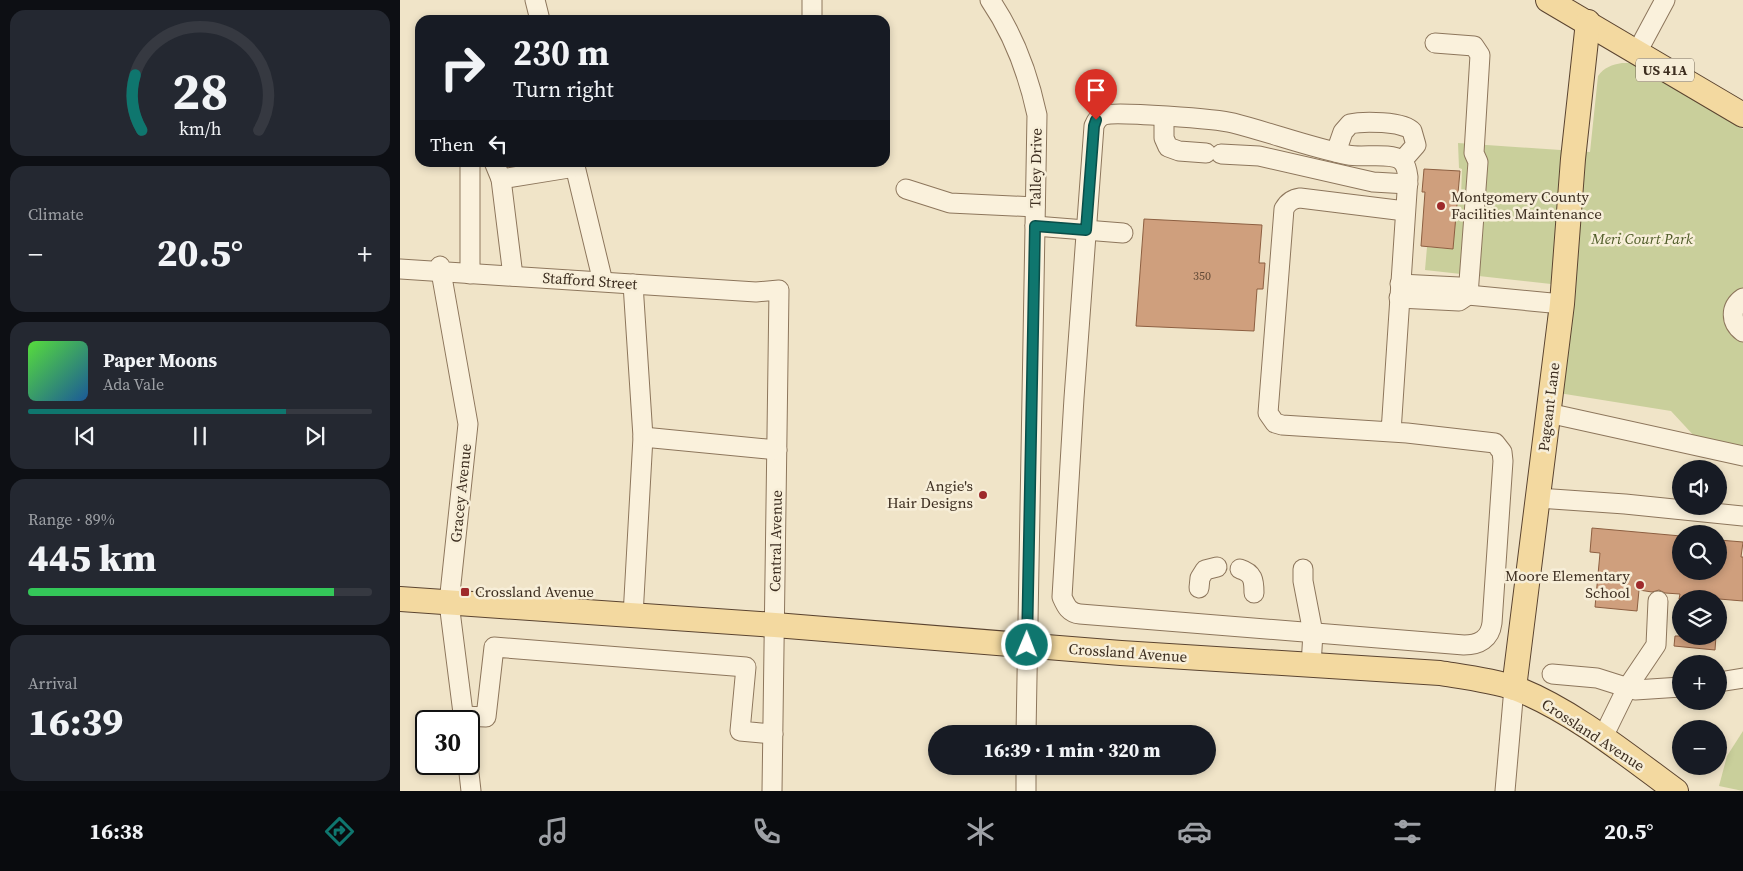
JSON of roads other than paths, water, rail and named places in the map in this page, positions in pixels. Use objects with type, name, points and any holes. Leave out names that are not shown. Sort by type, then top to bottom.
[{"type":"main road","name":"US 41A","points":[[1548,0],[1588,22],[1636,54],[1743,115]]},
{"type":"main road","name":"Pageant Lane","points":[[1514,688],[1562,304],[1573,159],[1588,22]]},
{"type":"main road","name":"Crossland Avenue","points":[[400,599],[1440,673],[1480,679],[1514,688],[1567,715],[1676,791]]},
{"type":"street","points":[[536,0],[539,15]]},
{"type":"street","points":[[812,0],[812,15]]},
{"type":"street","name":"Talley Drive","points":[[990,0],[1007,28],[1030,81],[1037,115],[1026,725]]},
{"type":"street","points":[[1636,54],[1665,0]]},
{"type":"street","points":[[1436,43],[1470,37],[1480,56],[1474,153],[1478,162],[1468,295]]},
{"type":"street","points":[[1391,432],[1408,184],[1406,166],[1402,161],[1390,156],[1361,156],[1336,152],[1247,127],[1214,120],[1110,114],[1102,116],[1096,120],[1094,126],[1086,230],[1062,597],[1065,604],[1073,613],[1080,614],[1470,645],[1485,639],[1491,630],[1503,461],[1502,452],[1495,442],[1391,432],[1282,425],[1275,423],[1268,413],[1284,209],[1287,204],[1291,200],[1300,198],[1405,211]]},
{"type":"street","points":[[1164,117],[1164,138],[1168,147],[1179,151],[1259,156],[1373,182],[1408,184]]},
{"type":"street","points":[[1336,152],[1343,132],[1350,124],[1358,122],[1402,124],[1412,131],[1416,145],[1402,161]]},
{"type":"street","points":[[1247,127],[1259,156]]},
{"type":"street","points":[[470,167],[470,274]]},
{"type":"street","points":[[513,276],[497,171],[549,167]]},
{"type":"street","points":[[575,167],[602,278]]},
{"type":"street","points":[[906,189],[950,203],[1035,208]]},
{"type":"street","points":[[1035,226],[1123,233]]},
{"type":"street","name":"Stafford Street","points":[[400,269],[440,269],[470,274],[756,292],[779,290]]},
{"type":"street","name":"Gracey Avenue","points":[[440,269],[468,424],[450,603],[462,710]]},
{"type":"street","points":[[633,284],[643,437],[633,616]]},
{"type":"street","points":[[1400,291],[1459,287],[1468,295],[1562,304]]},
{"type":"street","name":"Central Avenue","points":[[772,791],[779,290]]},
{"type":"street","points":[[1743,298],[1735,305],[1733,317],[1738,328],[1743,332]]},
{"type":"street","points":[[1548,413],[1743,456]]},
{"type":"street","points":[[643,437],[777,450]]},
{"type":"street","points":[[1538,498],[1625,504],[1743,516]]},
{"type":"street","points":[[1200,588],[1200,578],[1205,570],[1217,567]]},
{"type":"street","points":[[1240,569],[1250,574],[1254,580],[1254,593]]},
{"type":"street","points":[[1304,569],[1303,581],[1313,633],[1311,665]]},
{"type":"street","points":[[1602,739],[1627,688],[1656,645],[1658,601]]},
{"type":"street","points":[[480,718],[486,718],[494,647],[746,667],[740,732],[773,734]]},
{"type":"street","points":[[1552,674],[1596,678],[1635,690],[1672,688]]},
{"type":"street","points":[[1727,681],[1743,678]]},
{"type":"street","name":"Pageant Lane","points":[[1506,791],[1514,688]]},
{"type":"street","points":[[469,775],[471,791]]},
{"type":"street","points":[[1026,775],[1026,791]]},
{"type":"place","name":"Montgomery County Facilities Maintenance","points":[[1441,206]]},
{"type":"place","name":"Angie's Hair Designs","points":[[983,495]]},
{"type":"place","name":"Moore Elementary School","points":[[1640,585]]},
{"type":"place","name":"Crossland Avenue","points":[[465,592]]},
{"type":"park label","name":"Meri Court Park","points":[[1642,239]]}]
